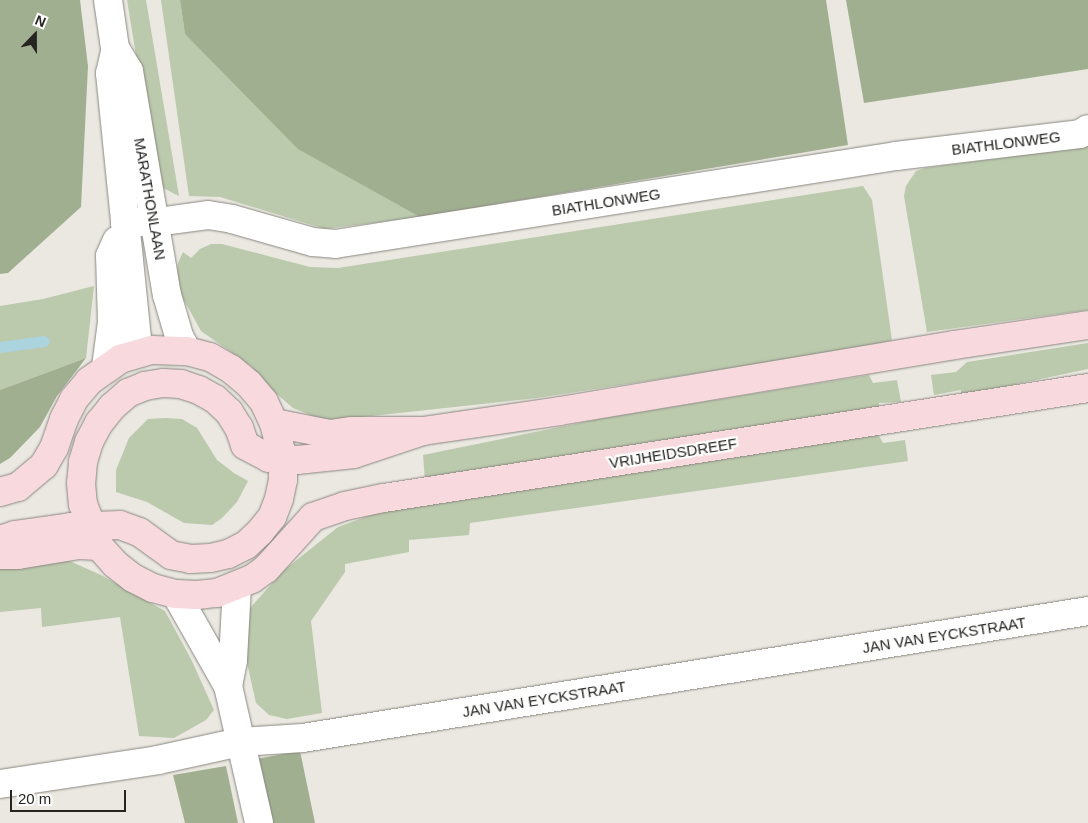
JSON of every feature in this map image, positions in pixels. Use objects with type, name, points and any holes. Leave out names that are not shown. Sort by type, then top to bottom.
[{"type":"main road","points":[[274,423],[330,434],[352,431],[424,431],[560,412],[878,357],[1088,325]]},
{"type":"main road","points":[[0,492],[18,487],[44,464],[54,448],[64,419],[79,393],[89,381],[106,367],[135,354],[170,349],[210,357],[230,368],[249,384],[264,402],[274,423],[283,460],[283,480],[272,517],[246,545],[228,554],[210,558],[190,559],[171,555],[139,532],[120,524],[94,535],[79,545],[18,555],[0,555]]},
{"type":"main road","points":[[128,393],[135,354]]},
{"type":"main road","points":[[94,535],[83,504],[81,483],[87,449],[99,423],[112,407],[128,393],[145,386],[163,383],[181,384],[199,390],[215,399],[229,412],[239,428],[245,445],[269,458],[283,460],[354,454],[424,431]]},
{"type":"main road","name":"VRIJHEIDSDREEF","points":[[94,535],[114,564],[133,578],[153,588],[176,594],[197,595],[217,593],[237,586],[259,574],[278,558],[295,535],[313,517],[345,506],[384,498],[1088,388]]},
{"type":"main road","points":[[0,540],[15,535],[94,535]]},
{"type":"main road","points":[[237,586],[246,545]]},
{"type":"street","name":"MARATHONLAAN","points":[[108,0],[115,48],[110,73],[137,340],[135,354]]},
{"type":"street","name":"MARATHONLAAN","points":[[115,48],[128,71],[167,294],[179,336],[187,351]]},
{"type":"street","name":"BIATHLONWEG","points":[[125,223],[153,222],[208,215],[232,219],[313,242],[335,244],[896,156],[1080,134],[1088,130]]},
{"type":"street","name":"MARATHONLAAN","points":[[106,367],[112,322],[110,256],[125,223]]},
{"type":"street","points":[[228,686],[233,660],[237,586]]},
{"type":"street","points":[[176,594],[228,686],[259,823]]},
{"type":"street","name":"JAN VAN EYCKSTRAAT","points":[[0,784],[158,760],[240,742],[303,738],[1088,611]]},
{"type":"green space","points":[[0,0],[80,0],[88,66],[81,207],[8,273],[0,274]]},
{"type":"green space","points":[[127,0],[146,0],[179,196],[163,188],[155,172]]},
{"type":"green space","points":[[161,0],[180,0],[185,34],[420,217],[325,229],[220,197],[189,196]]},
{"type":"green space","points":[[180,0],[826,0],[848,145],[420,217],[298,149],[185,34]]},
{"type":"green space","points":[[846,0],[1088,0],[1088,69],[864,103]]},
{"type":"green space","points":[[1088,146],[1088,310],[927,332],[904,196],[906,186],[916,171],[925,168]]},
{"type":"green space","points":[[863,186],[872,200],[892,340],[867,347],[537,398],[325,421],[293,408],[273,391],[251,366],[201,331],[180,293],[177,278],[178,263],[183,252],[191,258],[200,249],[211,244],[222,244],[310,267],[338,268]]},
{"type":"green space","points":[[94,286],[86,358],[0,390],[0,306],[43,299]]},
{"type":"green space","points":[[1088,343],[1088,369],[961,396],[961,390],[934,395],[931,375],[956,372],[967,362]]},
{"type":"green space","points":[[86,358],[57,396],[40,427],[10,458],[0,464],[0,390]]},
{"type":"green space","points":[[869,375],[873,383],[897,380],[901,402],[879,403],[879,411],[425,481],[423,455],[604,418]]},
{"type":"green space","points":[[148,419],[182,419],[197,428],[217,460],[248,481],[237,502],[222,518],[212,525],[184,523],[147,502],[116,492],[116,470],[129,438]]},
{"type":"green space","points":[[878,434],[883,443],[905,440],[908,461],[470,523],[469,535],[409,540],[409,552],[345,564],[345,572],[311,621],[322,713],[287,719],[269,715],[256,703],[245,654],[250,608],[283,571],[338,527],[390,508]]},
{"type":"green space","points":[[65,559],[101,575],[165,611],[191,659],[214,710],[206,720],[174,738],[139,736],[120,617],[42,627],[41,608],[0,612],[0,567]]},
{"type":"green space","points":[[300,751],[315,823],[271,823],[256,759]]},
{"type":"green space","points":[[226,766],[238,823],[185,823],[173,775]]},
{"type":"waterway","points":[[0,347],[44,341]]}]
